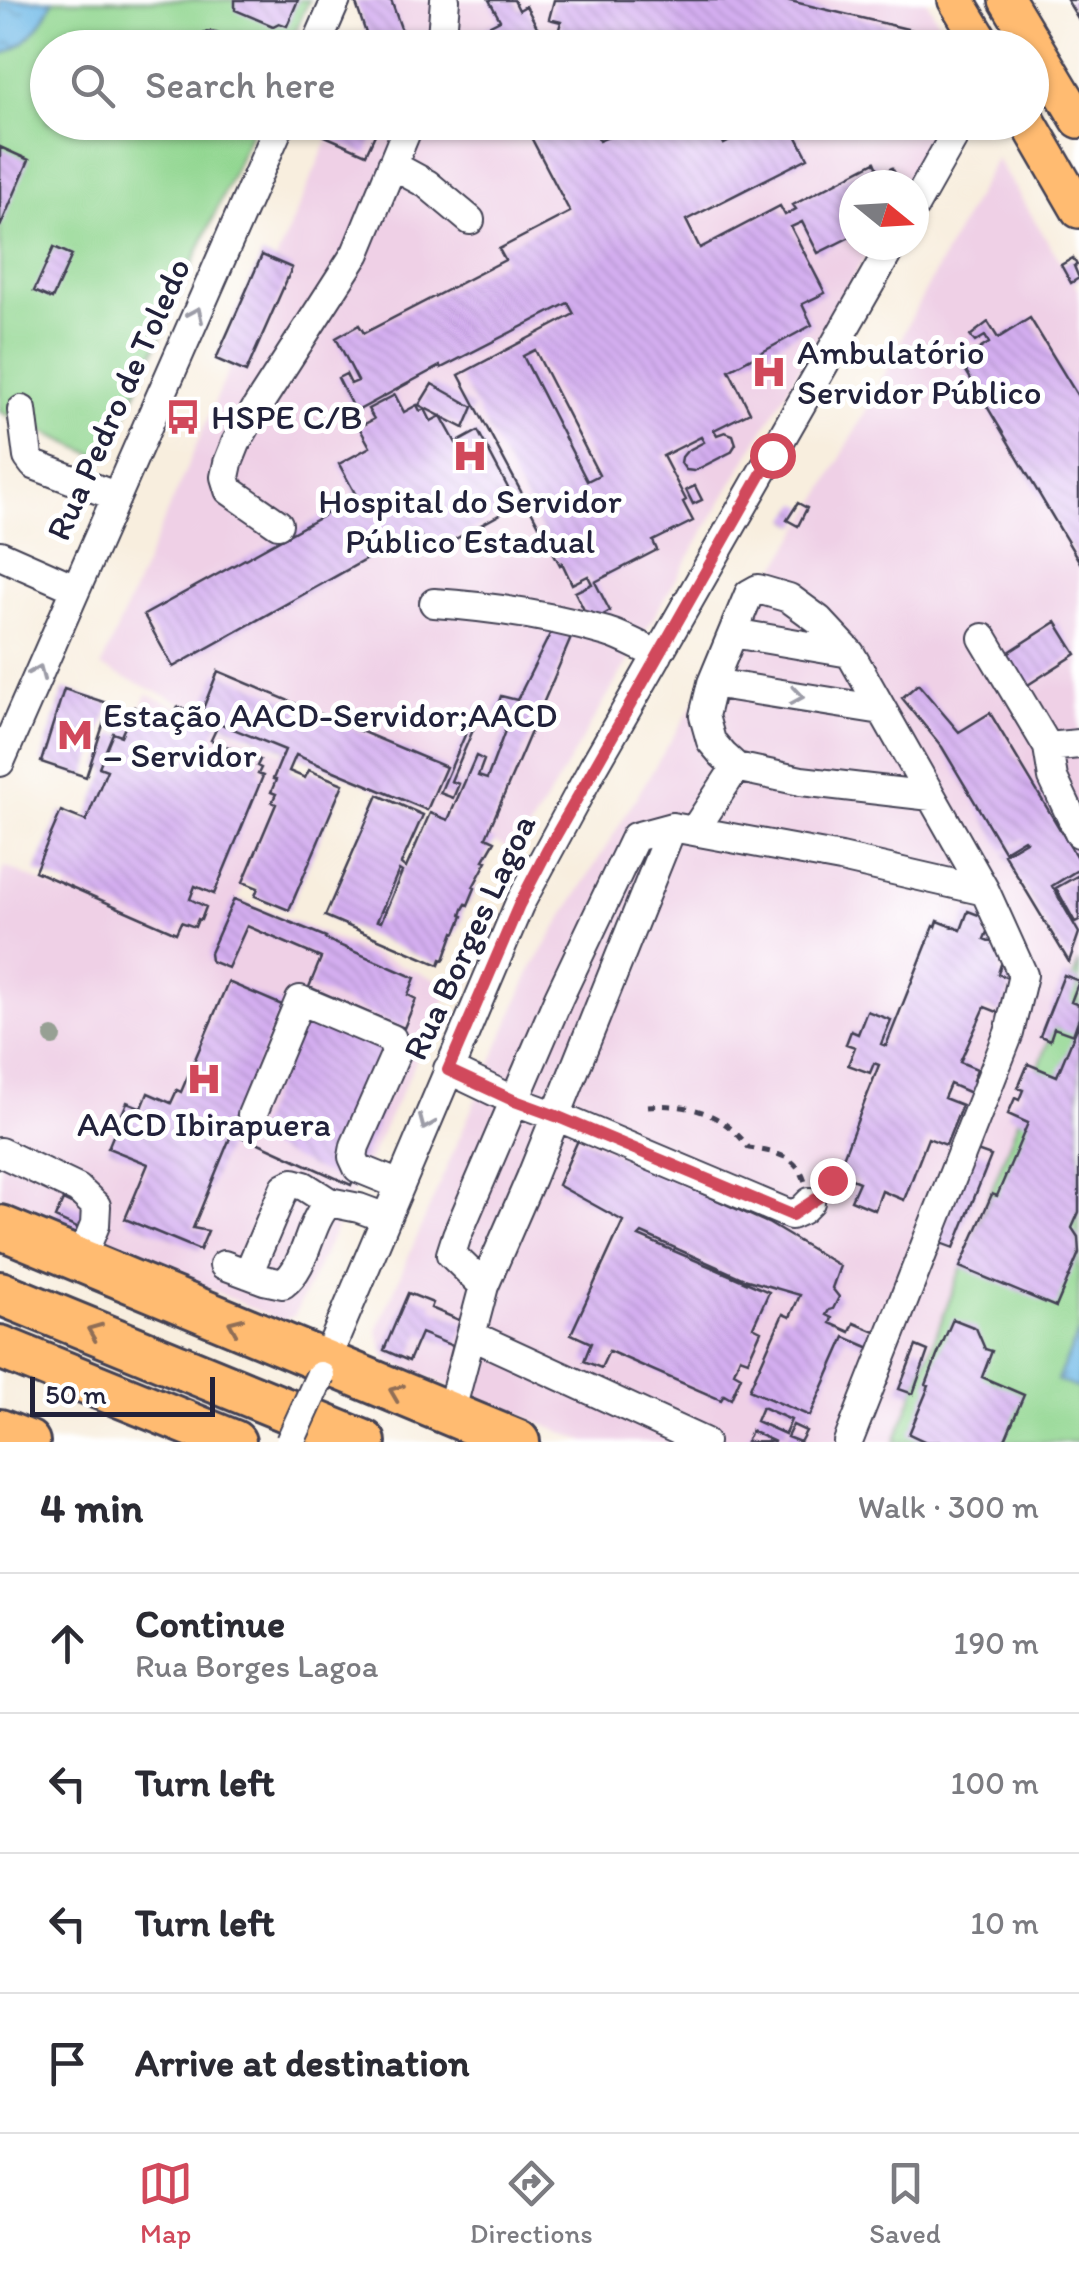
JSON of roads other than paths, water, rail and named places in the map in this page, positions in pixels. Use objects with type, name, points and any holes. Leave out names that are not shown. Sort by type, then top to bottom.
[{"type":"highway","points":[[0,1227],[322,1369],[518,1442]]},
{"type":"highway","points":[[0,1293],[364,1442]]},
{"type":"highway","points":[[0,1347],[234,1442]]},
{"type":"highway","points":[[0,1430],[28,1442]]},
{"type":"main road","points":[[956,0],[974,30]]},
{"type":"main road","points":[[1009,1],[1026,30]]},
{"type":"main road","points":[[1049,69],[1079,120]]},
{"type":"main road","points":[[1049,79],[1061,89]]},
{"type":"main road","points":[[1038,140],[1079,210]]},
{"type":"street","points":[[323,30],[336,0]]},
{"type":"street","points":[[443,30],[446,0]]},
{"type":"street","name":"Rua Pedro de Toledo","points":[[0,762],[274,140]]},
{"type":"street","points":[[278,524],[228,490],[224,477],[228,463],[251,416],[356,252],[402,140]]},
{"type":"street","points":[[929,180],[952,140]]},
{"type":"street","points":[[392,165],[427,184],[470,220]]},
{"type":"street","name":"Rua Borges Lagoa","points":[[290,1442],[519,905],[883,260]]},
{"type":"street","points":[[22,410],[28,457],[34,465],[116,496]]},
{"type":"street","points":[[0,555],[74,588]]},
{"type":"street","points":[[848,1442],[1012,1018],[1023,975],[985,891],[850,653],[819,620],[790,598],[758,589],[749,594],[712,682],[704,716],[711,741],[736,767],[801,780],[931,796]]},
{"type":"street","points":[[434,604],[486,606],[563,622],[610,633],[658,655]]},
{"type":"street","points":[[733,632],[850,653]]},
{"type":"street","points":[[983,638],[1048,747],[1053,778],[1079,833]]},
{"type":"street","points":[[712,682],[882,710]]},
{"type":"street","points":[[1048,747],[1079,744]]},
{"type":"street","points":[[450,1414],[484,1286],[556,1116],[683,829],[736,767]]},
{"type":"street","points":[[484,1286],[451,1254],[456,1236],[558,997],[634,836],[683,829],[841,858],[985,891]]},
{"type":"street","points":[[252,1115],[300,1000],[392,1039],[396,1053],[353,1157],[358,1168],[400,1185]]},
{"type":"street","points":[[448,1070],[792,1215],[810,1202]]},
{"type":"street","points":[[0,1152],[78,1189],[96,1206],[95,1225],[80,1261]]},
{"type":"street","points":[[329,1202],[319,1212],[293,1276],[283,1284],[236,1270],[285,1187],[294,1183],[329,1202],[386,1218]]},
{"type":"street","points":[[471,1335],[704,1442]]},
{"type":"water","points":[[0,0],[53,0],[35,30],[30,30],[30,36],[0,55]]},
{"type":"water","points":[[1079,1335],[1079,1389],[1057,1380]]},
{"type":"place","name":"Ambulatório Servidor Público","points":[[769,372]]},
{"type":"place","name":"HSPE C/B","points":[[183,417]]},
{"type":"place","name":"Hospital do Servidor Público Estadual","points":[[470,456]]},
{"type":"place","name":"Estação AACD-Servidor;AACD – Servidor","points":[[75,735]]},
{"type":"place","name":"AACD Ibirapuera","points":[[204,1079]]}]
